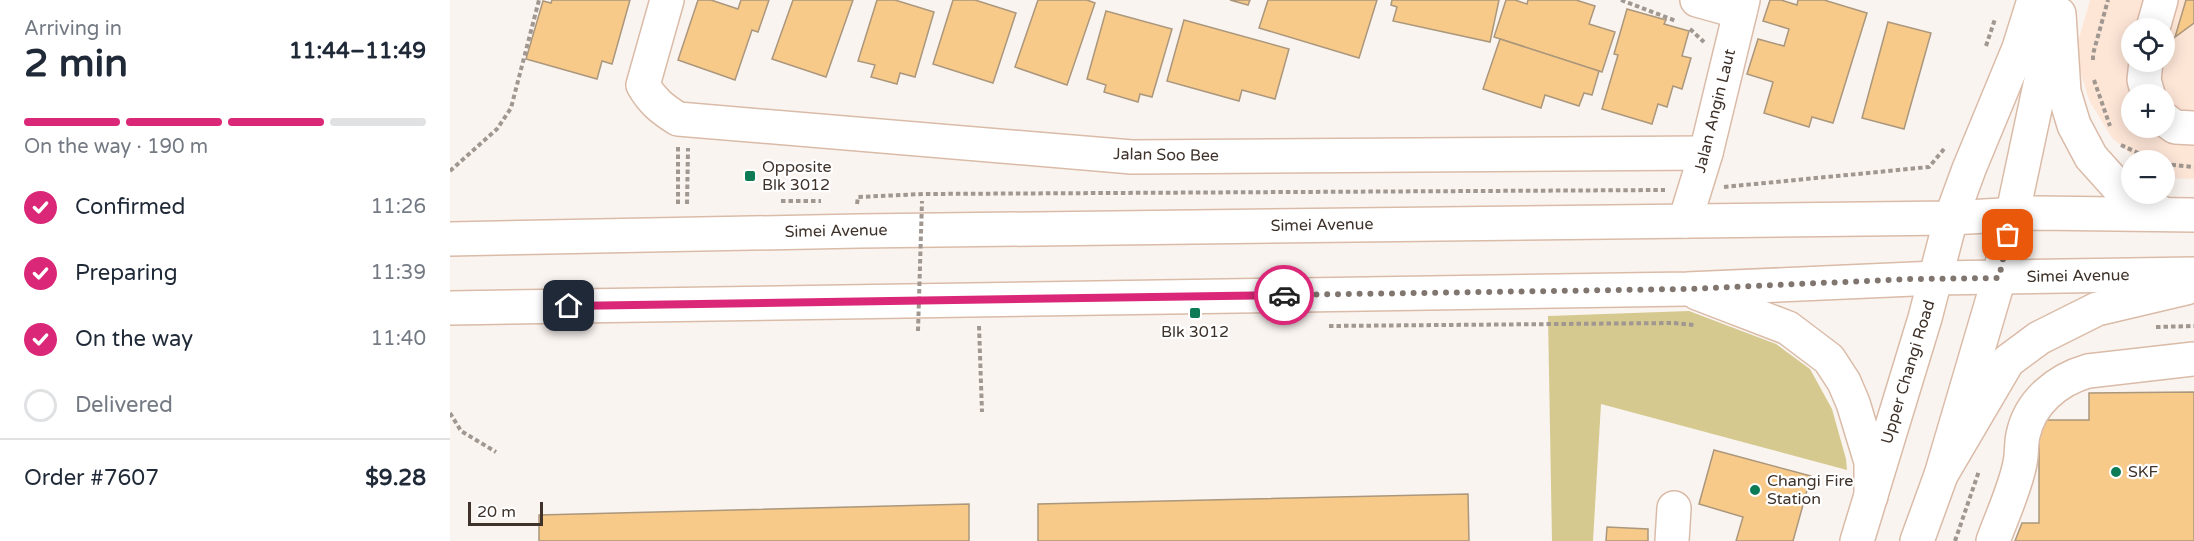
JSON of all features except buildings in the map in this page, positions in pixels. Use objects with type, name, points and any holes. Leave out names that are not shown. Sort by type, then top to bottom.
[{"type":"main road","name":"Jalan Soo Bee","points":[[666,0],[643,84],[650,98],[660,108],[678,119],[1132,156],[1706,153]]},
{"type":"main road","points":[[1697,0],[1742,6]]},
{"type":"main road","points":[[2156,18],[2161,0]]},
{"type":"main road","points":[[1917,541],[1941,475],[1999,278],[2047,52],[2052,5]]},
{"type":"main road","points":[[2052,5],[2064,92],[2073,125],[2091,158],[2118,187],[2179,215]]},
{"type":"main road","name":"Upper Changi Road","points":[[1857,541],[1936,278],[1951,218],[2019,48],[2052,5]]},
{"type":"main road","name":"Jalan Angin Laut","points":[[1685,221],[1706,153],[1742,6]]},
{"type":"main road","points":[[2175,127],[2194,128]]},
{"type":"main road","name":"Simei Avenue","points":[[450,239],[847,231],[1951,218],[2013,213],[2179,215]]},
{"type":"main road","name":"Simei Avenue","points":[[450,308],[1687,289],[1936,278],[2194,274]]},
{"type":"main road","points":[[1941,475],[2008,362],[2039,338],[2097,309],[2194,286]]},
{"type":"main road","points":[[1687,289],[1788,328],[1829,359],[1844,382],[1853,403],[1871,462],[1871,496]]},
{"type":"main road","points":[[1993,541],[2020,463],[2023,434],[2033,408],[2051,390],[2072,376],[2088,371],[2194,359]]},
{"type":"main road","points":[[1671,541],[1674,508]]},
{"type":"path","points":[[450,171],[497,129],[511,108],[539,0]]},
{"type":"path","points":[[1621,0],[1684,24],[1705,42]]},
{"type":"path","points":[[2094,63],[2093,54],[2108,0]]},
{"type":"path","points":[[2094,72],[2094,82],[2112,132]]},
{"type":"path","points":[[687,204],[688,120]]},
{"type":"path","points":[[2116,142],[2132,150]]},
{"type":"path","points":[[678,151],[678,204]]},
{"type":"path","points":[[2175,165],[2194,167]]},
{"type":"path","points":[[908,326],[919,329],[922,201]]},
{"type":"path","points":[[1324,326],[1674,323],[1695,325]]},
{"type":"path","points":[[982,412],[978,325],[990,325]]},
{"type":"path","points":[[450,413],[461,431],[496,452]]},
{"type":"shaded area","points":[[2090,0],[2194,0],[2194,179],[2175,178],[2175,150],[2126,150],[2112,138],[2089,100],[2075,53]]},
{"type":"shaded area","points":[[1689,311],[1776,344],[1810,369],[1832,409],[1847,470],[1601,404],[1593,541],[1552,541],[1548,316]]},
{"type":"way so far","points":[[1284,295],[1687,289],[1936,278],[1999,278],[2008,235]]},
{"type":"place","name":"Opposite Blk 3012","points":[[750,176]]},
{"type":"place","name":"Blk 3012","points":[[1195,313]]},
{"type":"place","name":"SKF","points":[[2116,472]]},
{"type":"place","name":"Changi Fire Station","points":[[1755,490]]},
{"type":"route","points":[[569,306],[1284,295]]}]
